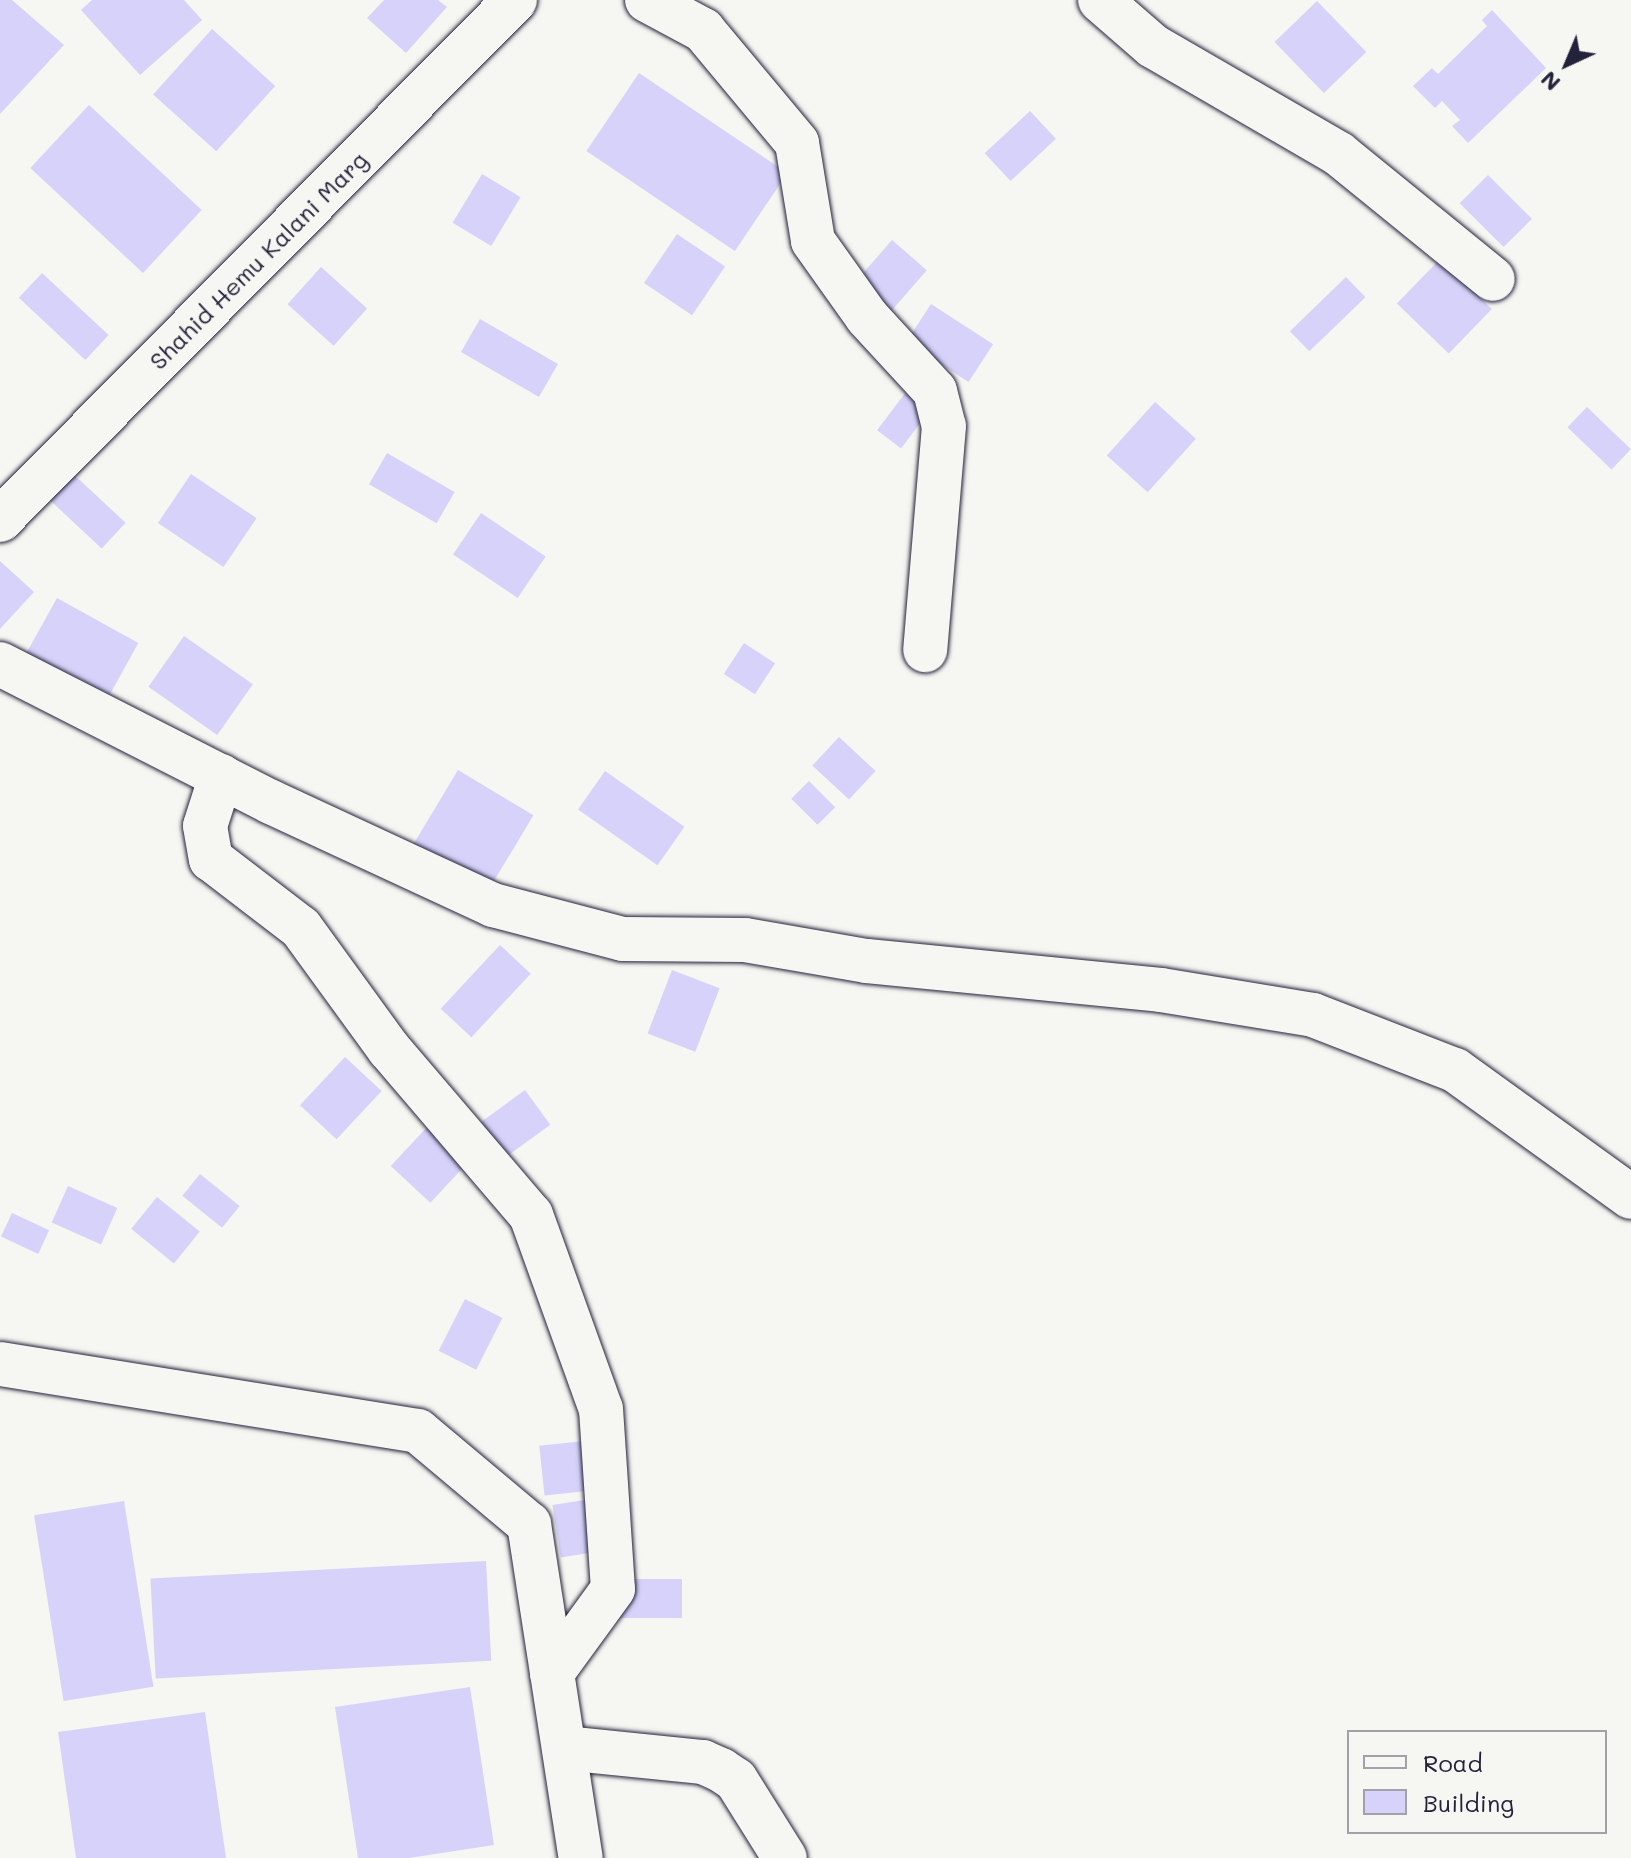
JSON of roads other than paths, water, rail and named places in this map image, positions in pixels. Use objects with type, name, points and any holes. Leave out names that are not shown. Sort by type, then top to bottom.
[{"type":"street","name":"Shahid Hemu Kalani Marg","points":[[0,520],[515,0]]},
{"type":"street","points":[[647,0],[703,30],[797,143],[813,241],[867,317],[935,391],[944,426],[925,650]]},
{"type":"street","points":[[1100,0],[1153,46],[1339,154],[1493,279]]},
{"type":"street","points":[[0,664],[221,776],[493,905],[623,939],[745,940],[867,961],[1161,990],[1313,1015],[1455,1070],[1631,1197]]},
{"type":"street","points":[[221,776],[205,826],[211,859],[301,928],[389,1049],[531,1215],[601,1409],[613,1589],[552,1673]]},
{"type":"street","points":[[0,1364],[418,1431],[529,1524],[581,1858]]},
{"type":"street","points":[[564,1748],[703,1762],[721,1770],[736,1780],[785,1858]]}]
